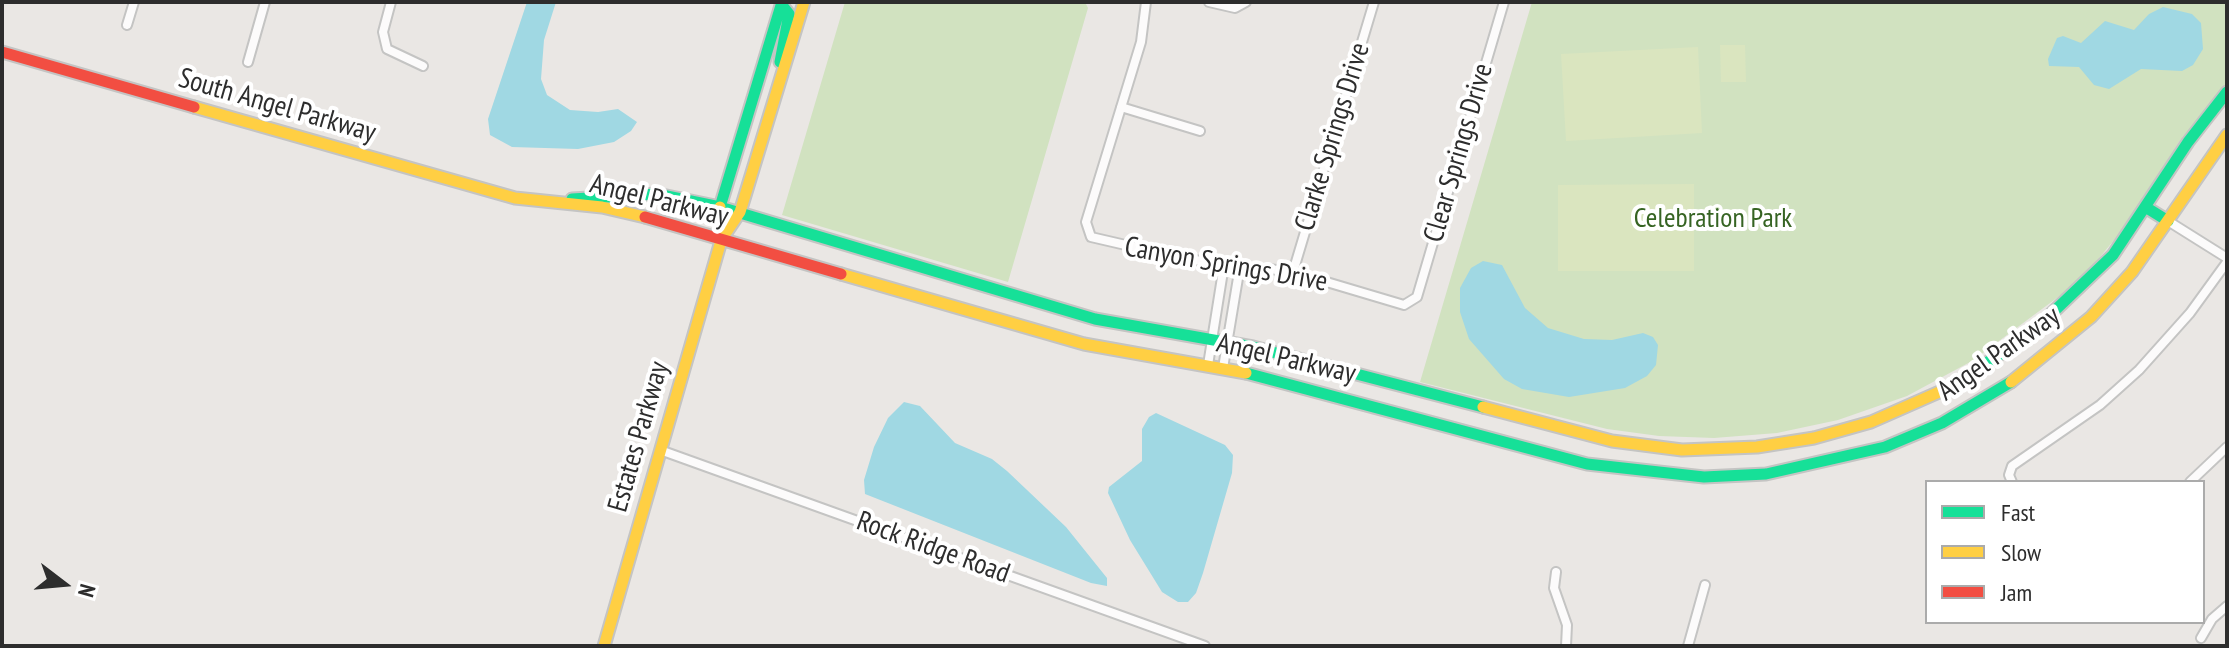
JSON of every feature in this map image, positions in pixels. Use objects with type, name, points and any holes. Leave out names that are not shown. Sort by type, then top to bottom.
[{"type":"main road","points":[[721,241],[740,212],[804,2]]},
{"type":"main road","points":[[776,94],[789,14],[782,3]]},
{"type":"main road","points":[[721,241],[720,207],[782,3]]},
{"type":"main road","name":"South Angel Parkway","points":[[2,52],[448,180],[540,201]]},
{"type":"main road","name":"Angel Parkway","points":[[540,201],[657,194],[740,212],[1095,319],[1228,343],[1612,441],[1682,450],[1757,447],[1814,438],[1871,422],[1926,400],[1979,371],[2027,337],[2072,298],[2113,255],[2188,142],[2227,92]]},
{"type":"main road","name":"Angel Parkway","points":[[540,201],[602,207],[1084,344],[1223,368],[1619,470],[1704,477],[1766,474],[1826,463],[1885,447],[1942,423],[1995,394],[2045,358],[2091,317],[2132,272],[2227,135]]},
{"type":"main road","points":[[2147,208],[2168,221]]},
{"type":"main road","name":"Estates Parkway","points":[[604,646],[721,241]]},
{"type":"street","points":[[127,25],[134,2]]},
{"type":"street","points":[[248,62],[265,2]]},
{"type":"street","points":[[391,2],[383,32],[387,49],[423,66]]},
{"type":"street","points":[[1146,2],[1141,42],[1121,107],[1200,131]]},
{"type":"street","points":[[1209,2],[1235,8],[1246,2]]},
{"type":"street","name":"Clarke Springs Drive","points":[[1293,272],[1374,2]]},
{"type":"street","name":"Clear Springs Drive","points":[[1412,303],[1417,297],[1504,2]]},
{"type":"street","name":"Canyon Springs Drive","points":[[1121,107],[1086,222],[1088,233],[1096,240],[1224,265],[1293,272],[1404,305],[1412,303]]},
{"type":"street","points":[[2011,477],[2012,466],[2100,405],[2139,370],[2190,313],[2227,260],[2168,221]]},
{"type":"street","points":[[1208,365],[1224,265]]},
{"type":"street","points":[[1223,368],[1240,266]]},
{"type":"street","points":[[2192,480],[2227,447]]},
{"type":"street","name":"Rock Ridge Road","points":[[660,450],[1205,646]]},
{"type":"street","points":[[1556,572],[1554,588],[1567,625],[1566,646]]},
{"type":"street","points":[[1688,646],[1705,585]]},
{"type":"street","points":[[2201,638],[2212,619],[2227,606]]},
{"type":"green space","points":[[845,2],[1085,2],[1088,8],[1008,282],[782,215]]},
{"type":"green space","name":"Celebration Park","points":[[1532,2],[2227,2],[2227,86],[2181,139],[2124,228],[2081,280],[1972,361],[1907,396],[1838,420],[1777,433],[1714,438],[1659,436],[1607,429],[1420,382]]},
{"type":"green space","points":[[1720,45],[1745,45],[1746,82],[1721,82]]},
{"type":"green space","points":[[1698,47],[1702,133],[1566,141],[1561,54]]},
{"type":"green space","points":[[1694,184],[1694,271],[1558,271],[1558,185]]},
{"type":"water","points":[[527,2],[556,2],[544,40],[541,79],[547,95],[570,110],[598,112],[618,109],[637,122],[631,131],[614,142],[578,149],[512,147],[490,135],[488,119]]},
{"type":"water","points":[[2163,7],[2192,14],[2201,23],[2203,49],[2193,65],[2182,71],[2141,69],[2109,89],[2094,85],[2079,67],[2049,66],[2048,59],[2057,38],[2063,36],[2081,43],[2105,21],[2134,30],[2149,14]]},
{"type":"water","points":[[1483,261],[1502,265],[1525,308],[1548,328],[1584,339],[1612,340],[1643,333],[1653,337],[1658,345],[1656,365],[1647,376],[1625,388],[1569,397],[1522,389],[1504,379],[1469,339],[1460,312],[1460,288],[1471,268]]},
{"type":"water","points":[[904,402],[920,406],[955,443],[992,459],[1007,471],[1066,527],[1107,578],[1107,586],[1091,583],[865,494],[864,480],[874,447],[888,418]]},
{"type":"water","points":[[1156,413],[1225,445],[1233,455],[1232,473],[1203,573],[1196,593],[1188,602],[1178,602],[1162,592],[1130,540],[1108,493],[1109,487],[1142,461],[1142,429],[1149,417]]},
{"type":"traffic: fast","points":[[720,207],[782,2]]},
{"type":"traffic: fast","points":[[780,62],[789,14],[781,4]]},
{"type":"traffic: fast","points":[[1946,389],[2027,337],[2113,255],[2188,142],[2227,92]]},
{"type":"traffic: fast","points":[[572,199],[657,194],[720,207],[1095,319],[1253,347],[1483,407]]},
{"type":"traffic: fast","points":[[2147,208],[2168,221]]},
{"type":"traffic: fast","points":[[1246,373],[1587,464],[1704,477],[1766,474],[1885,447],[1942,423],[2011,382]]},
{"type":"traffic: slow","points":[[721,240],[740,212],[804,2]]},
{"type":"traffic: slow","points":[[194,107],[515,198],[602,207],[645,217]]},
{"type":"traffic: slow","points":[[2011,382],[2091,317],[2132,272],[2227,135]]},
{"type":"traffic: slow","points":[[604,646],[721,241],[720,207]]},
{"type":"traffic: slow","points":[[841,274],[1084,344],[1246,373]]},
{"type":"traffic: slow","points":[[1483,407],[1612,441],[1682,450],[1757,447],[1814,438],[1871,422],[1946,389]]},
{"type":"traffic: jam","points":[[2,52],[194,107]]},
{"type":"traffic: jam","points":[[645,217],[841,274]]}]
